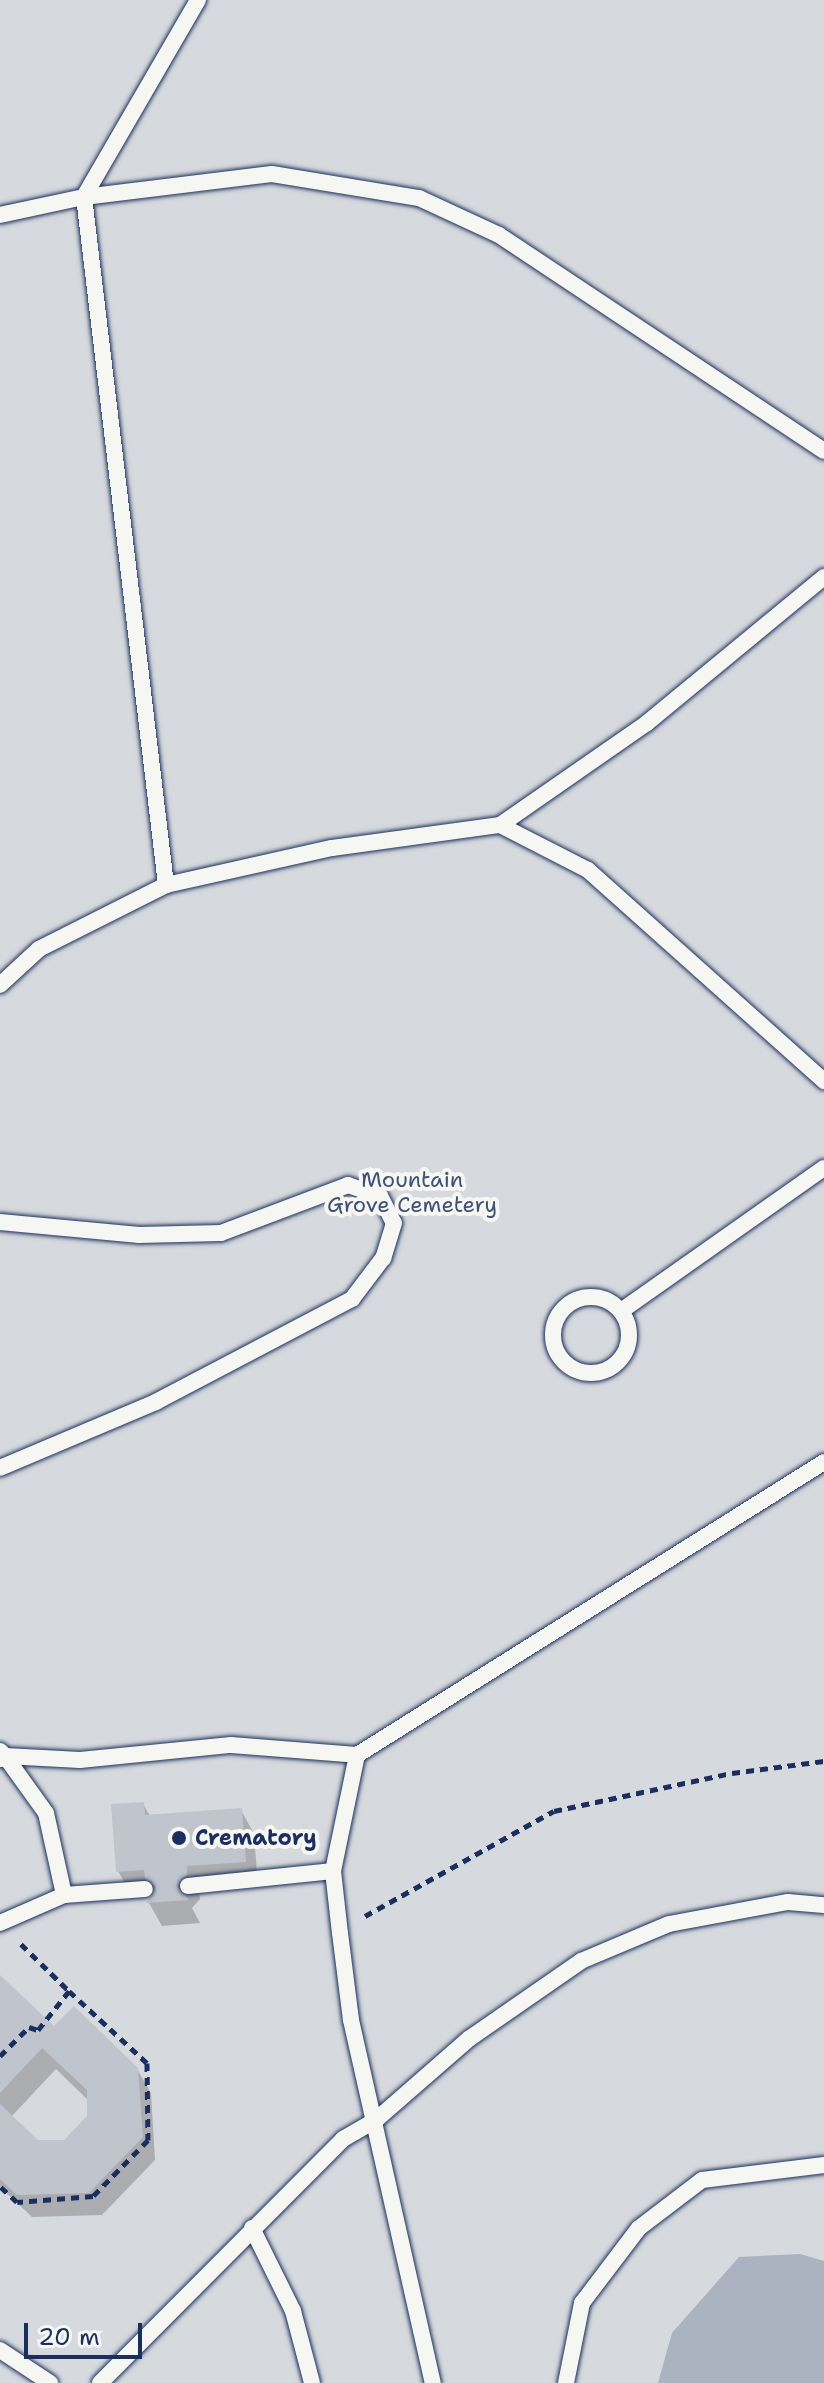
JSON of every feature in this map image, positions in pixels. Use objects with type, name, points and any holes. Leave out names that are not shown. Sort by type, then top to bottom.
[{"type":"lane","points":[[166,885],[84,197],[198,0]]},
{"type":"lane","points":[[0,215],[84,197],[272,174],[419,198],[499,235],[824,451]]},
{"type":"lane","points":[[0,985],[39,949],[166,885],[332,848],[500,825],[647,723],[824,577]]},
{"type":"lane","points":[[500,825],[588,870],[824,1081]]},
{"type":"lane","points":[[621,1311],[824,1168]]},
{"type":"lane","points":[[0,1222],[139,1235],[221,1233],[348,1185],[380,1196],[394,1223],[383,1258],[352,1299],[156,1402],[0,1468]]},
{"type":"lane","points":[[601,1298],[621,1311],[630,1335],[621,1359],[611,1367],[587,1372],[564,1361],[553,1339],[567,1306],[601,1298]]},
{"type":"lane","points":[[2,1756],[80,1760],[231,1745],[357,1755],[824,1462]]},
{"type":"lane","points":[[357,1755],[333,1871],[340,1933],[351,2020],[377,2119],[418,2331],[433,2383]]},
{"type":"lane","points":[[2,1756],[46,1813],[64,1895]]},
{"type":"lane","points":[[188,1886],[333,1871]]},
{"type":"lane","points":[[1,1924],[64,1895],[145,1889]]},
{"type":"lane","points":[[100,2383],[343,2139],[377,2119],[470,2038],[581,1961],[669,1924],[788,1902],[824,1905]]},
{"type":"lane","points":[[566,2383],[582,2303],[639,2228],[702,2180],[824,2165]]},
{"type":"lane","points":[[252,2228],[293,2311],[312,2383]]},
{"type":"lane","points":[[0,2350],[50,2383]]},
{"type":"path","points":[[340,1933],[397,1896],[554,1811],[732,1773],[824,1761]]},
{"type":"path","points":[[0,2186],[17,2202],[93,2196],[148,2140],[147,2063],[1,1924]]},
{"type":"path","points":[[0,2056],[29,2027],[38,2030],[69,1991]]},
{"type":"green space","name":"Mountain Grove Cemetery","points":[[0,0],[824,0],[824,2383],[0,2383]]},
{"type":"shaded area","points":[[800,2254],[824,2261],[824,2383],[658,2383],[672,2333],[739,2257]]},
{"type":"building","name":"Crematory","points":[[144,1802],[145,1815],[242,1808],[246,1862],[187,1866],[187,1875],[177,1886],[189,1900],[146,1903],[156,1887],[145,1878],[144,1870],[116,1872],[111,1804]]},
{"type":"building","points":[[0,1975],[54,2026],[74,2006],[138,2068],[143,2137],[89,2193],[17,2195],[0,2179],[0,2104],[38,2140],[64,2140],[87,2116],[87,2090],[42,2048],[0,2093]]},
{"type":"place","name":"Crematory","points":[[179,1838]]}]
